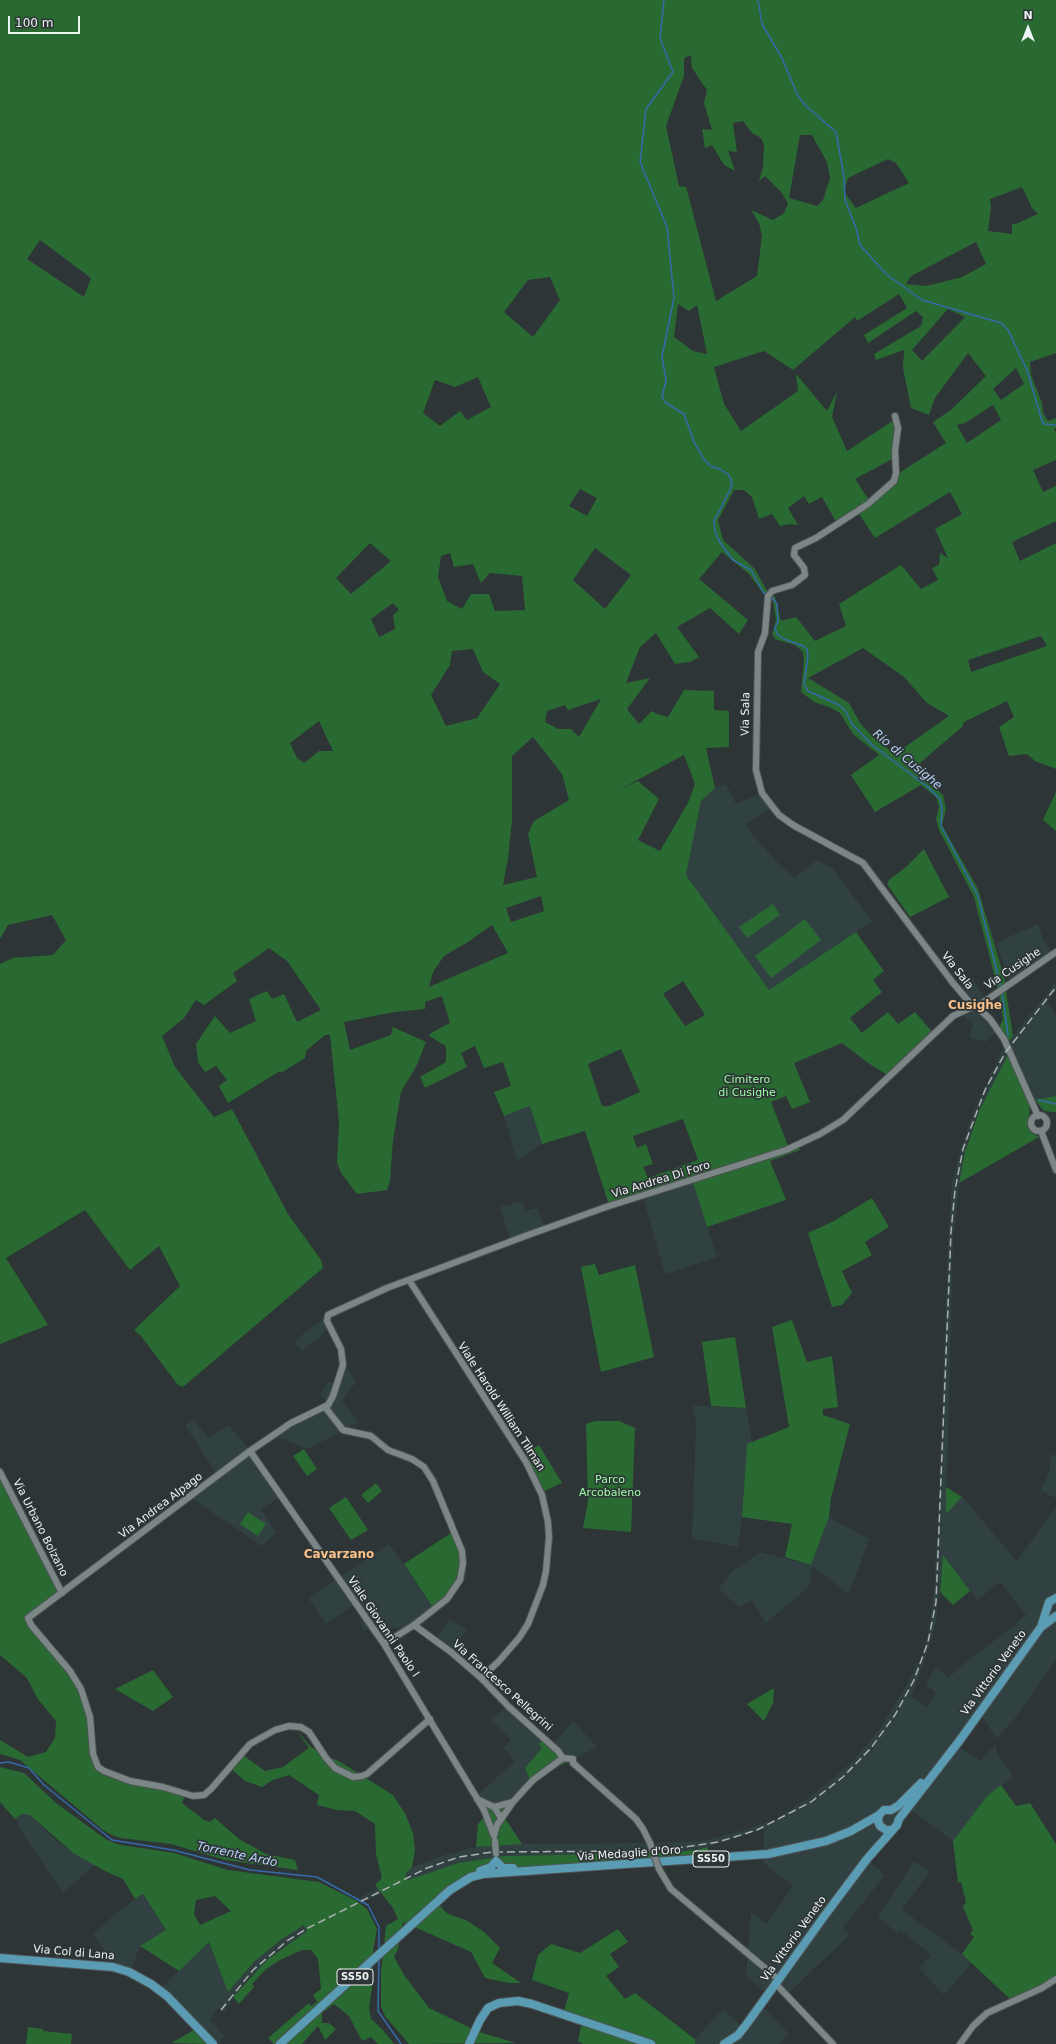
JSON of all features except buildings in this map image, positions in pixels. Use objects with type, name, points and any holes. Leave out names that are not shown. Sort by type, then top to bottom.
[{"type":"main road","name":"Via Vittorio Veneto","points":[[883,1824],[897,1825],[899,1819],[1041,1627],[1049,1602],[1056,1598]]},
{"type":"main road","name":"Via Vittorio Veneto","points":[[1041,1627],[1056,1616],[1051,1614],[1048,1608]]},
{"type":"main road","name":"Via Vittorio Veneto","points":[[724,2044],[741,2031],[776,1981],[880,1844],[884,1838],[884,1810],[891,1810],[912,1794],[957,1737],[964,1732]]},
{"type":"main road","points":[[891,1810],[896,1813],[899,1819]]},
{"type":"main road","name":"Via Medaglie d'Oro","points":[[280,2044],[430,1910],[454,1886],[471,1877],[768,1854],[826,1841],[862,1825],[883,1824]]},
{"type":"main road","points":[[454,1886],[459,1879],[470,1873],[487,1869],[496,1859]]},
{"type":"main road","name":"SS50","points":[[496,1859],[503,1868],[543,1866],[555,1870]]},
{"type":"main road","name":"Via Col di Lana","points":[[0,1958],[113,1967],[129,1972],[151,1984],[167,1996],[213,2044]]},
{"type":"main road","points":[[469,2044],[488,2008],[499,2003],[525,2002],[651,2044]]},
{"type":"street","name":"Via Sala","points":[[895,416],[898,428],[895,451],[896,473],[894,481],[868,504],[816,538],[795,548],[794,555],[804,568],[805,575],[792,585],[769,595],[765,633],[758,652],[756,770],[762,793],[773,808],[785,820],[863,863],[970,1006]]},
{"type":"street","name":"Via Cusighe","points":[[981,1007],[997,991],[1056,952]]},
{"type":"street","points":[[981,1007],[975,1013],[970,1006],[976,1000],[1004,1039],[1038,1116]]},
{"type":"street","name":"Via Andrea Di Foro","points":[[325,1407],[333,1396],[343,1365],[341,1349],[327,1319],[328,1315],[356,1301],[528,1235],[606,1207],[786,1150],[820,1134],[843,1120],[953,1016],[970,1006]]},
{"type":"street","points":[[1038,1116],[1042,1116],[1047,1121],[1047,1126],[1042,1131],[1036,1131],[1032,1126],[1032,1120],[1038,1116]]},
{"type":"street","points":[[1042,1131],[1056,1170]]},
{"type":"street","name":"Viale Harold William Tilman","points":[[409,1280],[526,1462],[542,1495],[548,1522],[549,1537],[546,1571],[543,1585],[528,1624],[519,1638],[481,1678]]},
{"type":"street","points":[[325,1407],[343,1430],[371,1436],[388,1450],[417,1461],[424,1467],[433,1480],[460,1545],[463,1563],[460,1580],[454,1590],[440,1606],[384,1644]]},
{"type":"street","name":"Via Andrea Alpago","points":[[325,1407],[287,1426],[250,1451],[28,1618],[31,1625],[70,1670],[81,1689],[91,1722],[94,1758],[98,1767],[104,1772],[130,1781],[163,1787],[193,1796],[201,1796],[211,1789],[250,1744],[275,1730],[289,1726],[300,1727],[309,1732],[326,1758],[335,1768],[349,1775],[359,1777],[367,1774],[430,1719]]},
{"type":"street","name":"Viale Giovanni Paolo I","points":[[250,1451],[384,1644],[487,1816],[495,1838]]},
{"type":"street","name":"Via Urbano Bolzano","points":[[0,1472],[62,1593]]},
{"type":"street","points":[[424,1633],[423,1626],[426,1616]]},
{"type":"street","name":"Via Francesco Pellegrini","points":[[411,1627],[424,1633],[481,1678],[509,1707],[558,1751],[562,1760]]},
{"type":"street","points":[[496,1874],[495,1838],[501,1819],[513,1802],[533,1780],[562,1760],[566,1764],[573,1763],[636,1819],[644,1829],[659,1869],[671,1889],[776,1981],[833,2044]]},
{"type":"street","points":[[477,1799],[494,1807],[501,1819]]},
{"type":"street","points":[[494,1807],[513,1802]]},
{"type":"street","points":[[487,1816],[501,1819]]},
{"type":"street","points":[[960,2044],[973,2026],[987,2013],[1042,1988],[1056,1979]]},
{"type":"shaded area","points":[[726,784],[736,804],[760,794],[771,808],[746,824],[751,833],[778,863],[795,878],[816,860],[832,868],[872,921],[769,990],[686,875],[701,801],[715,788]]},
{"type":"shaded area","points":[[1038,924],[1044,942],[1052,952],[1009,980],[996,943]]},
{"type":"shaded area","points":[[972,977],[985,998],[975,1007],[990,1019],[997,1031],[985,1042],[969,1037],[973,1024],[960,1014],[974,1007],[956,986]]},
{"type":"shaded area","points":[[1056,982],[1056,991],[1047,1002],[1056,1016],[1056,1096],[1035,1100],[1011,1050],[979,1110],[968,1141],[959,1183],[953,1240],[946,1513],[962,1497],[1017,1561],[1056,1507],[1056,1660],[1015,1718],[997,1739],[980,1714],[955,1744],[980,1761],[995,1745],[998,1754],[1014,1777],[987,1796],[953,1841],[906,1806],[868,1860],[885,1875],[843,1928],[849,1935],[786,1996],[776,1986],[769,1995],[746,1976],[751,1912],[766,1924],[793,1886],[764,1863],[764,1829],[697,1850],[589,1855],[505,1856],[458,1863],[408,1880],[307,1931],[267,1960],[241,1987],[224,2012],[218,2008],[210,2020],[225,2037],[217,2044],[208,2044],[159,1990],[209,1942],[228,1992],[254,1962],[293,1931],[405,1875],[412,1867],[445,1855],[476,1847],[509,1844],[654,1843],[702,1841],[742,1831],[778,1818],[818,1791],[853,1761],[879,1730],[906,1687],[922,1655],[929,1629],[934,1591],[938,1515],[952,1182],[961,1148],[975,1109],[1002,1050]],"holes":[[[943,1556],[977,1600],[1000,1582],[1026,1615],[1013,1627],[968,1660],[948,1678],[936,1666],[926,1685],[936,1693],[927,1707],[911,1697],[929,1647],[936,1622]]]},
{"type":"shaded area","points":[[530,1106],[542,1144],[517,1160],[504,1116]]},
{"type":"shaded area","points":[[692,1178],[717,1257],[665,1274],[643,1197]]},
{"type":"shaded area","points":[[522,1201],[526,1211],[537,1208],[545,1230],[511,1242],[500,1207]]},
{"type":"shaded area","points":[[325,1318],[330,1328],[302,1351],[294,1341]]},
{"type":"shaded area","points":[[344,1364],[356,1382],[342,1401],[359,1422],[307,1449],[274,1436],[327,1402],[320,1394],[330,1381],[336,1384]]},
{"type":"shaded area","points":[[693,1406],[746,1408],[752,1442],[747,1444],[742,1517],[738,1547],[692,1538],[696,1423]]},
{"type":"shaded area","points":[[194,1420],[208,1438],[228,1425],[252,1452],[283,1495],[261,1509],[276,1533],[262,1546],[190,1497],[218,1476],[185,1425]]},
{"type":"shaded area","points":[[1051,1455],[1056,1455],[1056,1498],[1041,1491],[1049,1473]]},
{"type":"shaded area","points":[[829,1517],[869,1539],[849,1594],[812,1566],[809,1587],[766,1623],[752,1600],[739,1607],[718,1589],[732,1572],[760,1552],[811,1565]]},
{"type":"shaded area","points":[[389,1544],[434,1609],[414,1627],[363,1630],[356,1604],[326,1623],[308,1598]]},
{"type":"shaded area","points":[[450,1619],[467,1630],[449,1652],[434,1641]]},
{"type":"shaded area","points":[[509,1705],[545,1737],[542,1748],[525,1768],[530,1780],[509,1805],[483,1802],[475,1797],[515,1761],[503,1747],[511,1740],[490,1719]]},
{"type":"shaded area","points":[[573,1721],[597,1747],[568,1762],[553,1744]]},
{"type":"shaded area","points":[[22,1813],[30,1815],[56,1840],[73,1853],[95,1865],[63,1893],[25,1837],[15,1819]]},
{"type":"shaded area","points":[[914,1861],[930,1871],[902,1910],[972,1963],[944,1995],[919,1968],[931,1955],[901,1930],[897,1933],[878,1917]]},
{"type":"shaded area","points":[[142,1894],[166,1930],[140,1946],[129,1974],[118,1970],[93,1934],[120,1910]]},
{"type":"shaded area","points":[[762,2006],[789,2034],[778,2044],[695,2044],[697,2037],[723,2009],[742,2026]]},
{"type":"green space","name":"Cimitero di Cusighe","points":[[0,0],[1056,0],[1056,353],[1030,362],[1031,375],[1042,403],[1043,413],[1048,421],[1056,418],[1056,428],[1054,429],[1056,432],[1056,460],[1033,470],[1043,492],[1056,486],[1056,521],[1012,542],[1020,561],[1056,543],[1056,769],[1035,761],[1027,754],[1009,756],[999,727],[1014,717],[1007,701],[964,722],[962,727],[913,769],[943,795],[946,809],[942,825],[978,889],[1007,987],[1006,991],[1013,1036],[1005,1045],[997,1031],[1003,1020],[998,989],[974,897],[939,830],[936,819],[939,807],[936,797],[921,785],[875,812],[851,775],[879,755],[853,734],[840,713],[829,707],[814,702],[801,692],[804,661],[803,652],[795,645],[775,639],[772,634],[776,620],[773,601],[765,596],[749,574],[722,552],[699,579],[748,620],[739,634],[710,608],[677,627],[699,657],[690,662],[675,664],[656,633],[640,647],[626,683],[650,678],[627,709],[639,724],[652,711],[668,717],[684,690],[714,691],[714,710],[729,711],[729,747],[706,748],[715,788],[701,801],[686,875],[769,990],[856,932],[884,971],[873,980],[882,992],[850,1018],[862,1033],[888,1012],[898,1024],[915,1012],[935,1035],[889,1076],[868,1063],[842,1043],[794,1063],[810,1102],[792,1109],[786,1096],[771,1102],[788,1146],[797,1142],[800,1150],[770,1161],[786,1200],[707,1227],[692,1179],[610,1208],[585,1131],[542,1144],[530,1106],[504,1116],[494,1092],[511,1086],[503,1062],[484,1068],[475,1046],[461,1053],[467,1067],[425,1088],[420,1077],[446,1062],[446,1046],[429,1036],[431,1033],[450,1023],[442,996],[425,1002],[425,1009],[394,1012],[344,1022],[350,1050],[391,1035],[393,1027],[426,1042],[417,1065],[401,1092],[393,1140],[390,1181],[387,1190],[357,1194],[341,1173],[337,1163],[339,1122],[330,1035],[325,1035],[306,1051],[305,1058],[281,1073],[280,1071],[228,1103],[219,1086],[227,1080],[216,1066],[205,1072],[198,1062],[196,1044],[215,1016],[230,1033],[256,1021],[249,999],[267,991],[272,999],[284,994],[297,1022],[321,1010],[287,961],[269,948],[233,973],[237,981],[204,1005],[196,1000],[184,1018],[162,1036],[175,1067],[214,1117],[232,1109],[288,1214],[321,1260],[323,1268],[183,1387],[178,1385],[141,1336],[134,1330],[180,1286],[159,1246],[130,1270],[85,1210],[6,1258],[48,1325],[0,1344],[0,964],[13,958],[53,955],[66,940],[52,915],[8,925],[0,939]],"holes":[[[691,55],[692,68],[707,90],[704,103],[712,130],[702,129],[705,148],[712,145],[724,165],[735,171],[728,151],[737,152],[733,123],[743,121],[752,133],[761,138],[764,145],[763,167],[759,181],[765,176],[781,192],[788,203],[784,213],[773,220],[751,210],[759,223],[762,236],[757,276],[716,301],[686,187],[679,186],[666,126],[684,76],[684,58]],[[800,135],[812,135],[827,162],[830,178],[823,200],[817,206],[789,198]],[[888,159],[896,163],[909,183],[856,208],[844,192],[848,178]],[[1022,187],[1032,208],[1038,214],[1016,224],[1012,224],[1012,234],[988,231],[991,207],[990,199]],[[40,240],[91,278],[84,297],[27,259]],[[976,242],[986,264],[962,277],[926,286],[906,284],[911,276]],[[550,277],[560,300],[533,337],[504,312],[528,280]],[[899,294],[907,308],[864,335],[868,343],[916,311],[923,317],[921,326],[874,354],[876,360],[904,350],[903,368],[911,408],[929,415],[935,398],[968,353],[986,376],[951,410],[933,422],[946,443],[902,471],[871,503],[855,479],[896,457],[898,433],[894,420],[847,451],[832,417],[837,392],[827,411],[796,374],[798,391],[741,431],[724,404],[714,367],[764,351],[793,370],[855,317],[857,321]],[[678,304],[689,311],[697,305],[707,354],[693,351],[674,337]],[[948,309],[965,317],[922,361],[912,350]],[[1016,368],[1024,384],[1001,400],[993,389]],[[478,377],[491,407],[467,420],[460,411],[440,426],[423,413],[435,380],[455,387]],[[993,405],[1001,420],[967,443],[957,425],[965,423]],[[580,489],[597,498],[587,516],[569,506]],[[734,490],[744,490],[752,497],[759,519],[772,514],[780,526],[790,524],[798,525],[788,508],[804,496],[809,504],[822,497],[839,527],[859,514],[875,538],[950,492],[962,514],[935,529],[948,558],[940,553],[939,565],[932,568],[938,580],[921,589],[901,565],[839,604],[846,626],[815,641],[796,617],[781,621],[775,597],[766,589],[755,569],[723,540],[718,520]],[[370,543],[391,561],[351,594],[336,578]],[[595,548],[631,575],[605,609],[573,580]],[[450,553],[454,567],[473,564],[481,583],[490,573],[522,576],[525,610],[495,611],[489,594],[471,594],[462,609],[447,601],[438,577],[441,556]],[[393,603],[399,610],[393,615],[395,629],[379,637],[371,619]],[[1041,636],[1047,646],[971,672],[968,660]],[[863,648],[904,677],[927,703],[949,716],[895,754],[877,741],[860,723],[849,703],[808,678]],[[473,649],[483,672],[500,684],[477,718],[446,726],[431,695],[450,665],[452,651]],[[601,699],[579,737],[571,729],[558,729],[545,722],[547,711],[565,705],[568,710]],[[319,721],[333,751],[319,751],[304,763],[297,758],[290,743]],[[533,737],[562,774],[569,800],[534,821],[528,834],[537,877],[503,885],[512,821],[512,756]],[[684,755],[695,784],[689,801],[660,851],[638,840],[659,799],[638,781],[617,791]],[[541,896],[544,911],[511,922],[506,908]],[[492,925],[508,953],[429,987],[433,972],[444,956],[468,942]],[[683,981],[705,1015],[685,1026],[663,994]],[[621,1049],[640,1092],[609,1106],[602,1106],[588,1064]],[[683,1119],[698,1160],[648,1178],[643,1167],[653,1164],[646,1144],[637,1148],[633,1136]]]},
{"type":"green space","points":[[1056,792],[1056,831],[1043,820]]},
{"type":"green space","points":[[924,849],[949,897],[910,917],[887,884],[889,880],[906,867]]},
{"type":"green space","points":[[773,904],[780,915],[747,938],[739,927]]},
{"type":"green space","points":[[805,919],[821,940],[771,978],[755,956]]},
{"type":"green space","points":[[1011,1049],[1030,1107],[1028,1125],[1030,1131],[1039,1137],[959,1183],[965,1152],[979,1111]]},
{"type":"green space","points":[[1056,1096],[1056,1112],[1044,1111],[1035,1100]]},
{"type":"green space","points":[[872,1198],[889,1227],[865,1242],[872,1255],[842,1271],[852,1293],[842,1305],[832,1307],[808,1233],[832,1222]]},
{"type":"green space","points":[[595,1264],[599,1275],[635,1265],[654,1357],[601,1372],[581,1267]]},
{"type":"green space","points":[[792,1320],[807,1362],[832,1356],[838,1407],[823,1409],[823,1415],[850,1424],[831,1498],[829,1517],[811,1565],[785,1557],[792,1524],[742,1517],[747,1444],[789,1427],[772,1327]]},
{"type":"green space","points":[[735,1337],[746,1408],[711,1406],[702,1342]]},
{"type":"green space","name":"Parco Arcobaleno","points":[[595,1421],[619,1421],[635,1428],[631,1532],[583,1528],[588,1502],[586,1424]]},
{"type":"green space","points":[[539,1445],[562,1483],[542,1492],[523,1454]]},
{"type":"green space","points":[[304,1449],[317,1469],[307,1476],[293,1456]]},
{"type":"green space","points":[[0,1467],[63,1594],[26,1619],[68,1671],[79,1688],[85,1704],[91,1739],[101,1768],[135,1782],[185,1795],[182,1803],[204,1820],[210,1822],[215,1818],[239,1839],[266,1854],[295,1860],[298,1870],[225,1860],[171,1844],[120,1838],[112,1835],[103,1830],[20,1760],[0,1754],[0,1740],[28,1757],[46,1752],[55,1738],[56,1721],[37,1698],[27,1678],[0,1655]]},
{"type":"green space","points":[[376,1483],[382,1491],[368,1503],[361,1495]]},
{"type":"green space","points":[[946,1487],[962,1497],[946,1514]]},
{"type":"green space","points":[[346,1497],[368,1530],[351,1540],[329,1508]]},
{"type":"green space","points":[[248,1512],[266,1524],[258,1536],[240,1524]]},
{"type":"green space","points":[[454,1531],[465,1558],[452,1595],[434,1609],[404,1564]]},
{"type":"green space","points":[[943,1555],[970,1591],[953,1605],[940,1592]]},
{"type":"green space","points":[[153,1670],[173,1697],[153,1711],[115,1689]]},
{"type":"green space","points":[[774,1688],[773,1703],[764,1721],[747,1704]]},
{"type":"green space","points":[[296,1729],[310,1746],[328,1758],[337,1760],[393,1795],[405,1813],[413,1833],[415,1850],[412,1867],[405,1875],[408,1880],[458,1863],[505,1856],[657,1853],[697,1850],[708,1847],[708,1862],[474,1877],[438,1904],[448,1914],[466,1920],[484,1932],[500,1948],[492,1963],[521,1983],[509,1983],[485,1978],[471,1952],[403,1922],[398,1949],[394,1957],[404,1975],[429,2008],[479,2032],[516,2043],[409,2044],[385,2016],[381,2006],[381,1973],[386,1926],[398,1919],[393,1908],[375,1885],[382,1878],[376,1854],[375,1824],[355,1811],[337,1810],[317,1805],[319,1795],[289,1775],[273,1780],[262,1787],[245,1781],[228,1766],[240,1753],[265,1771],[283,1767],[309,1748]]},
{"type":"green space","points":[[545,1737],[568,1762],[530,1780],[525,1768],[542,1748],[539,1744]]},
{"type":"green space","points":[[0,1767],[24,1773],[56,1803],[107,1840],[121,1845],[174,1853],[228,1870],[319,1882],[355,1900],[367,1909],[377,1929],[373,1952],[373,1981],[369,2008],[371,2019],[382,2029],[394,2044],[378,2044],[371,2037],[362,2041],[349,2016],[334,2004],[322,2013],[322,2023],[329,2023],[336,2029],[325,2040],[318,2026],[302,2044],[274,2044],[268,2038],[309,2003],[311,2006],[317,2002],[313,1995],[321,1989],[318,1959],[311,1950],[302,1950],[280,1960],[266,1969],[252,1984],[254,1987],[239,2004],[233,1997],[267,1960],[307,1931],[304,1925],[282,1939],[254,1962],[228,1992],[209,1942],[179,1971],[140,1946],[166,1930],[143,1894],[135,1899],[123,1879],[103,1870],[73,1853],[30,1815],[22,1814],[15,1819],[0,1802]],"holes":[[[215,1896],[231,1911],[200,1925],[194,1914],[196,1900]]]},
{"type":"green space","points":[[1001,1785],[1016,1806],[1030,1803],[1056,1844],[1056,1978],[1011,2000],[962,1954],[974,1937],[970,1934],[973,1930],[963,1907],[966,1902],[961,1882],[958,1882],[953,1841],[987,1796]]},
{"type":"green space","points":[[483,1802],[509,1805],[502,1814],[522,1844],[476,1847],[478,1824],[485,1816]]},
{"type":"green space","points":[[618,1929],[628,1942],[610,1954],[619,1967],[606,1976],[625,1999],[635,1993],[696,2040],[695,2044],[583,2044],[578,2041],[582,2021],[563,2015],[569,1993],[532,1980],[538,1955],[551,1944],[580,1953]]},
{"type":"green space","points":[[28,2027],[43,2029],[43,2031],[72,2034],[71,2044],[26,2044]]},
{"type":"green space","points":[[196,2029],[208,2044],[171,2043]]},
{"type":"waterway","points":[[664,0],[660,38],[673,72],[646,109],[640,162],[667,227],[674,298],[662,357],[666,380],[662,397],[666,403],[684,414],[694,442],[703,458],[710,466],[720,469],[729,475],[732,483],[714,521],[715,531],[719,541],[733,560],[751,570],[763,592],[768,595]]},
{"type":"waterway","points":[[758,0],[762,24],[782,58],[798,96],[806,106],[836,132],[844,177],[845,200],[856,228],[860,245],[886,274],[922,300],[1001,323],[1008,330],[1027,370],[1042,421],[1044,424],[1056,425]]},
{"type":"waterway","name":"Rio di Cusighe","points":[[771,596],[777,604],[778,621],[775,628],[777,634],[784,639],[807,649],[808,656],[804,684],[808,691],[839,705],[845,710],[852,724],[871,744],[929,788],[940,799],[942,808],[941,826],[978,896],[1001,988]]},
{"type":"waterway","name":"Rio di Cusighe","points":[[1002,992],[1008,1035]]},
{"type":"waterway","name":"Rio di Cusighe","points":[[1039,1100],[1056,1104]]},
{"type":"waterway","name":"Torrente Ardo","points":[[0,1763],[9,1762],[29,1768],[44,1785],[112,1840],[173,1850],[250,1870],[317,1877],[368,1905],[379,1927],[379,1950]]},
{"type":"waterway","name":"Torrente Ardo","points":[[379,1958],[378,2011],[401,2044]]},
{"type":"railway","points":[[221,2010],[253,1970],[287,1941],[306,1929],[427,1868],[459,1857],[492,1852],[646,1851],[718,1842],[757,1830],[811,1802],[843,1777],[871,1748],[895,1715],[914,1680],[928,1642],[936,1602],[951,1232],[955,1190],[963,1149],[985,1090],[1005,1053],[1056,987]]},
{"type":"district","name":"Cusighe","points":[[975,1006]]},
{"type":"district","name":"Cavarzano","points":[[339,1555]]}]
